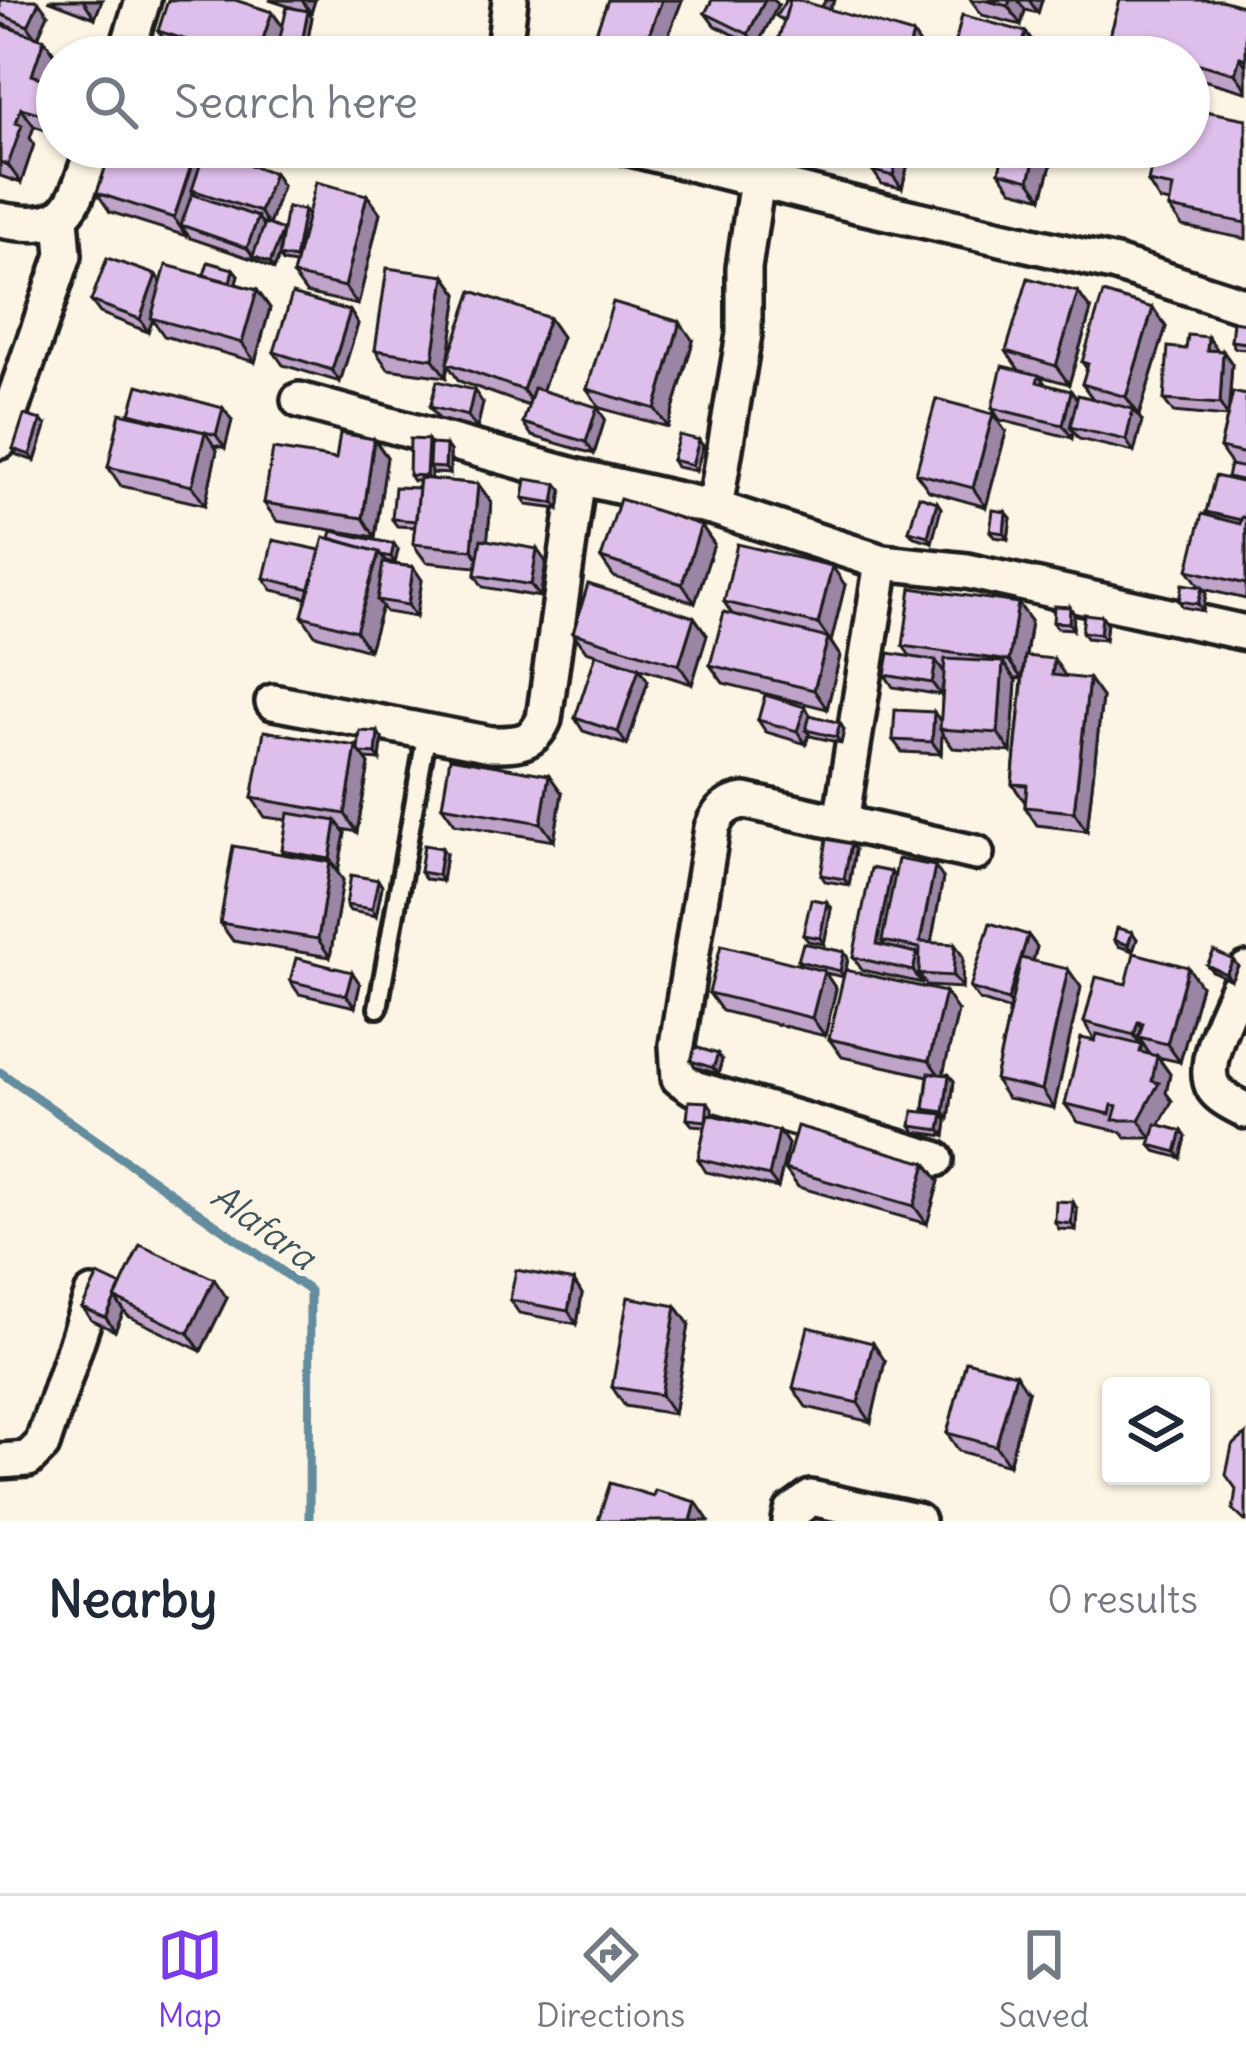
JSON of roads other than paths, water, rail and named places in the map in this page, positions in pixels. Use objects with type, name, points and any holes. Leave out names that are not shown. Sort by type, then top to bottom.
[{"type":"street","points":[[131,36],[143,0]]},
{"type":"street","points":[[506,36],[510,0]]},
{"type":"street","points":[[0,220],[45,224],[61,219],[72,205],[86,168]]},
{"type":"street","points":[[709,168],[1116,265],[1246,306]]},
{"type":"street","points":[[715,508],[744,334],[744,268],[757,180]]},
{"type":"street","points":[[0,441],[64,255],[61,219]]},
{"type":"street","points":[[298,400],[578,477],[715,508],[882,562],[967,571],[1246,633]]},
{"type":"street","points":[[273,702],[491,744],[527,742],[538,735],[578,477]]},
{"type":"street","points":[[841,822],[882,562]]},
{"type":"street","points":[[936,1159],[716,1096],[679,1078],[677,1045],[716,818],[733,802],[976,854]]},
{"type":"street","points":[[1246,970],[1210,1057],[1215,1092],[1246,1112]]},
{"type":"street","points":[[0,1461],[28,1460],[42,1445],[92,1295]]},
{"type":"street","points":[[790,1521],[792,1512],[811,1498],[917,1521]]},
{"type":"lane","points":[[378,1008],[427,732]]},
{"type":"waterway","name":"Alafara","points":[[0,1072],[310,1291],[309,1521]]}]
